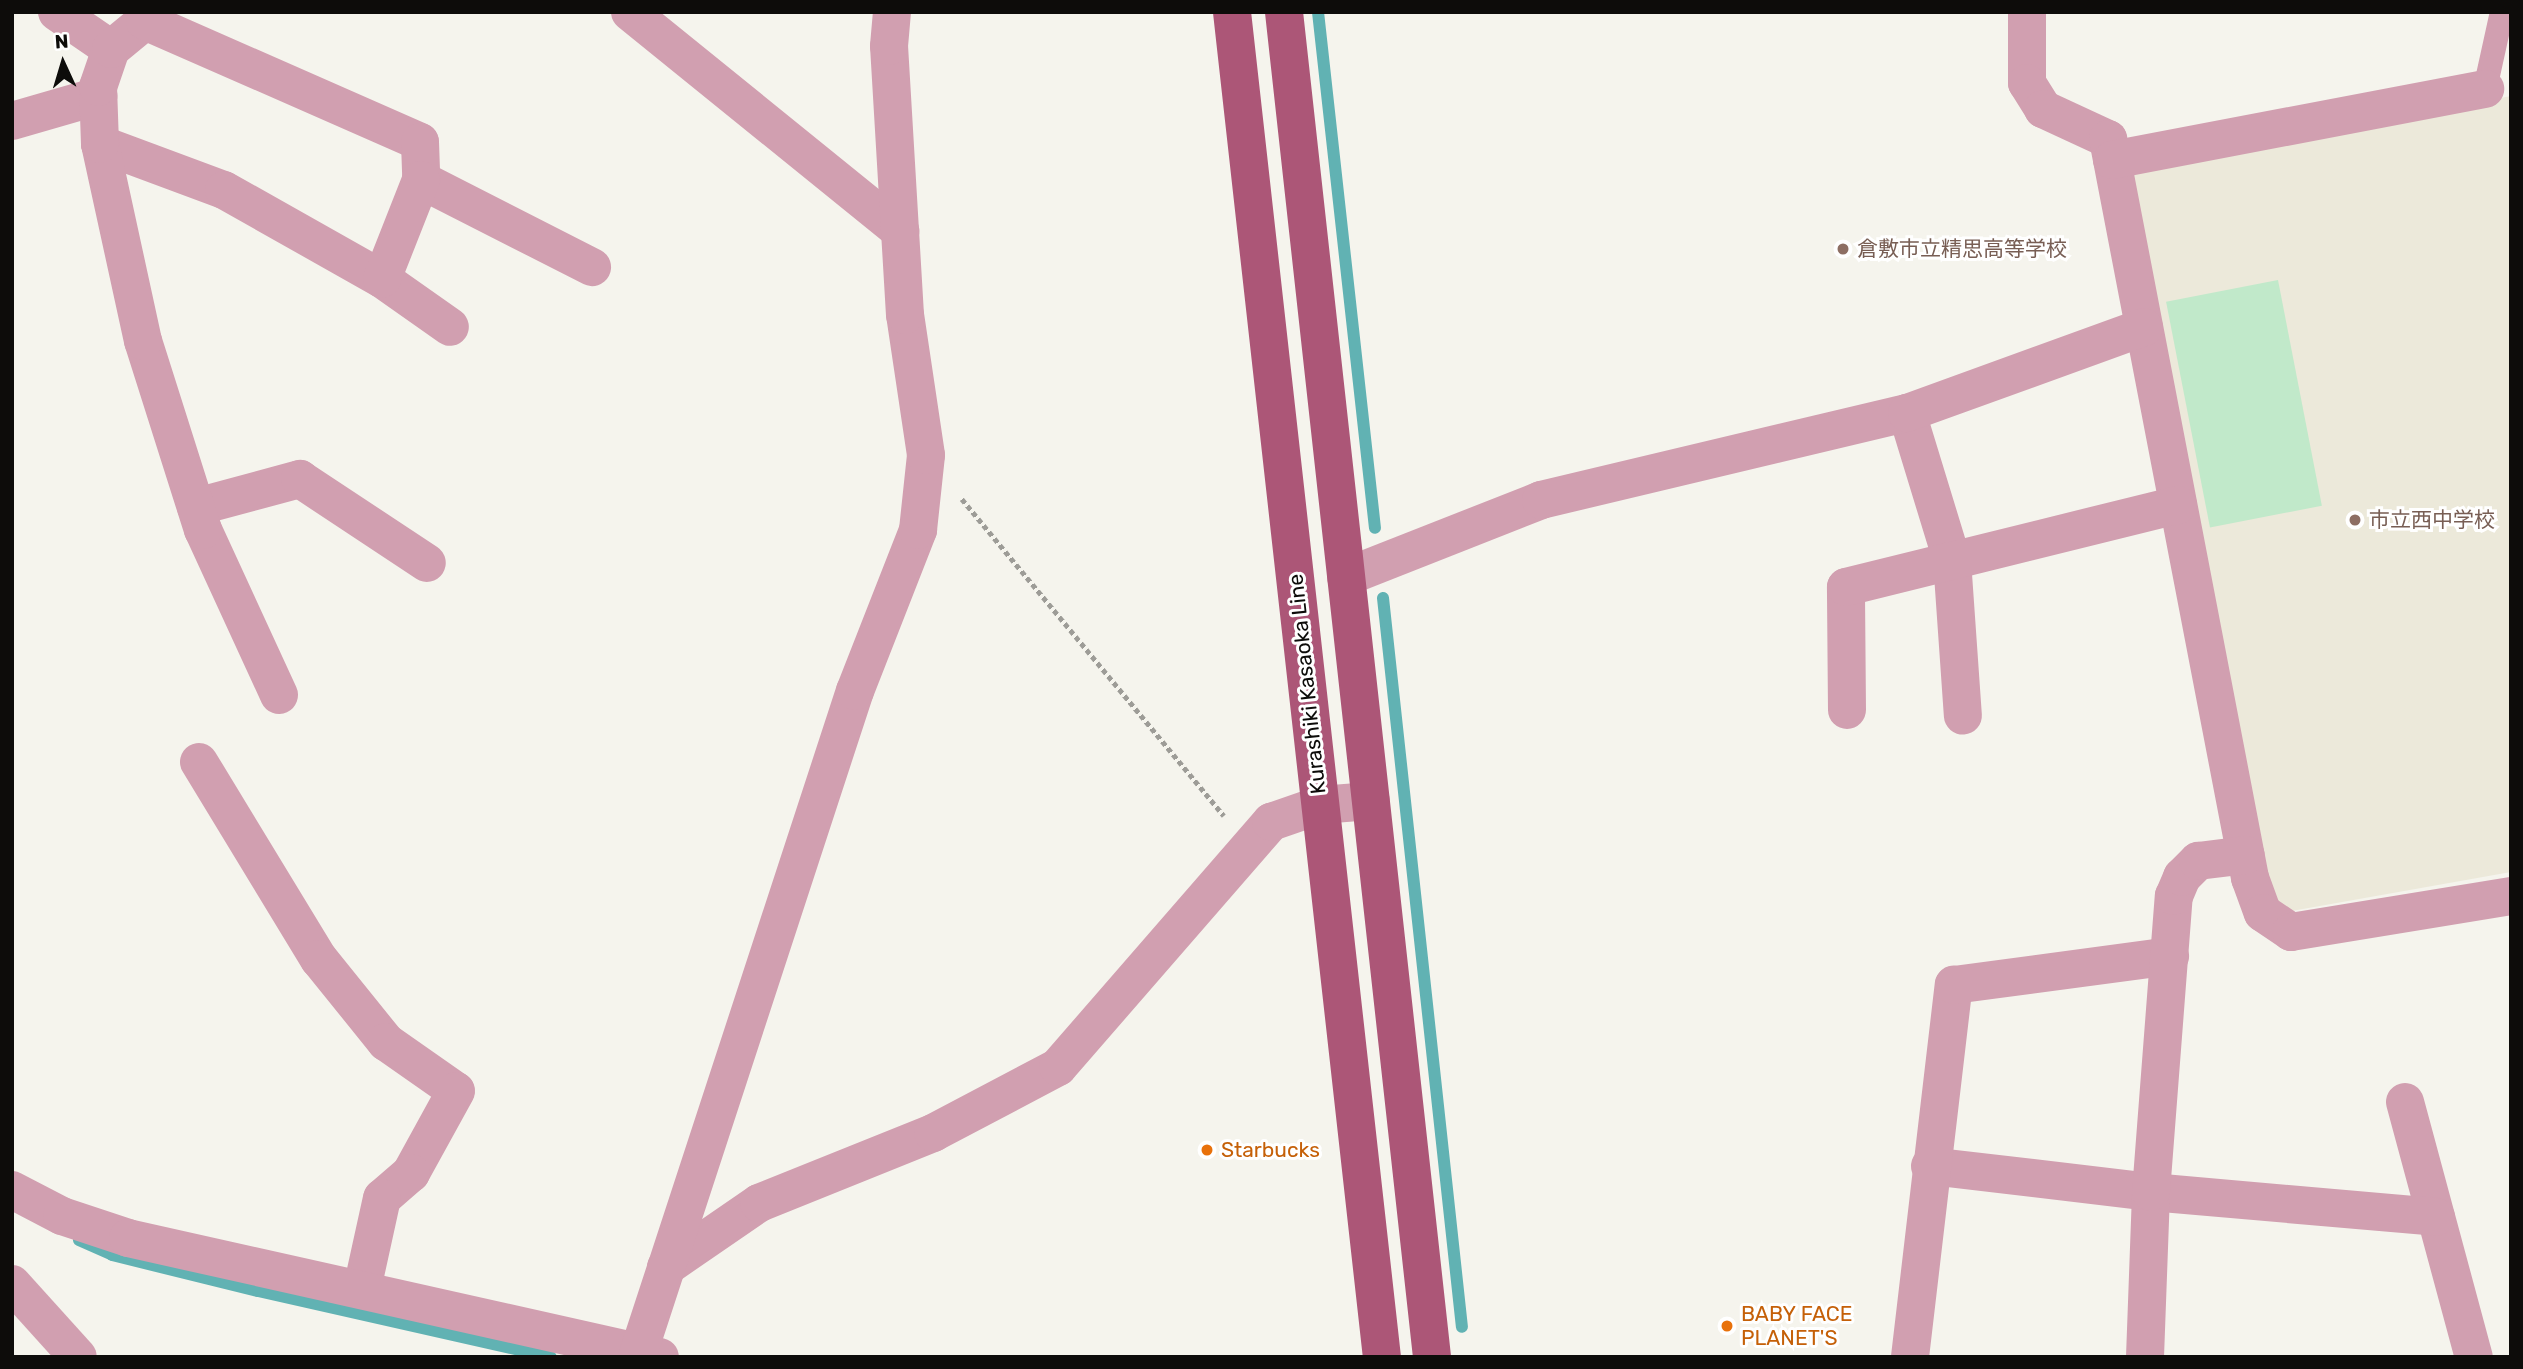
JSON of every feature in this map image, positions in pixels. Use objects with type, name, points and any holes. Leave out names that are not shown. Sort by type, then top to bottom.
[{"type":"main road","name":"Kurashiki Kasaoka Line","points":[[1232,12],[1382,1357]]},
{"type":"main road","points":[[1284,12],[1432,1357]]},
{"type":"street","points":[[57,12],[111,49]]},
{"type":"street","points":[[630,12],[900,231]]},
{"type":"street","points":[[12,1190],[62,1216],[128,1238],[645,1355],[666,1267],[855,691],[918,530],[926,455],[905,315],[889,46],[892,12]]},
{"type":"street","points":[[2027,12],[2027,83],[2043,109],[2108,139],[2246,855],[2263,913],[2291,932],[2511,896]]},
{"type":"street","points":[[279,695],[196,507],[143,341],[100,144],[99,96],[111,49],[146,17],[420,142],[421,180],[382,279]]},
{"type":"street","points":[[2112,160],[2485,89]]},
{"type":"street","points":[[12,121],[99,96]]},
{"type":"street","points":[[100,144],[224,190],[382,279],[450,327]]},
{"type":"street","points":[[421,180],[592,267]]},
{"type":"street","points":[[1346,577],[1541,500],[1907,413],[2144,327]]},
{"type":"street","points":[[1907,413],[1952,560],[1963,716]]},
{"type":"street","points":[[196,507],[300,480],[427,564]]},
{"type":"street","points":[[1847,710],[1846,587],[2178,505]]},
{"type":"street","points":[[200,762],[319,959],[386,1042],[456,1091],[411,1173],[382,1198],[362,1289]]},
{"type":"street","points":[[666,1267],[759,1203],[933,1133],[1058,1067],[1270,822],[1320,805],[1371,801]]},
{"type":"street","points":[[2145,1357],[2151,1192],[2174,896],[2182,877],[2198,861],[2246,855]]},
{"type":"street","points":[[1910,1357],[1930,1166],[1954,985],[2170,956]]},
{"type":"street","points":[[2405,1102],[2474,1357]]},
{"type":"street","points":[[1930,1166],[2151,1192],[2436,1217]]},
{"type":"street","points":[[12,1284],[78,1357]]},
{"type":"lane","points":[[2485,89],[2502,12]]},
{"type":"path","points":[[926,455],[1249,847]]},
{"type":"shaded area","name":"市立西中学校","points":[[2511,96],[2511,872],[2275,914],[2130,168]]},
{"type":"green space","points":[[2278,280],[2322,506],[2210,528],[2166,302]]},
{"type":"waterway","points":[[1318,12],[1375,528]]},
{"type":"waterway","points":[[1383,598],[1462,1327]]},
{"type":"waterway","points":[[79,1240],[112,1255],[551,1357]]},
{"type":"place","name":"倉敷市立精思高等学校","points":[[1843,249]]},
{"type":"place","name":"市立西中学校","points":[[2355,520]]},
{"type":"place","name":"Starbucks","points":[[1207,1150]]},
{"type":"place","name":"BABY FACE PLANET'S","points":[[1727,1326]]}]
